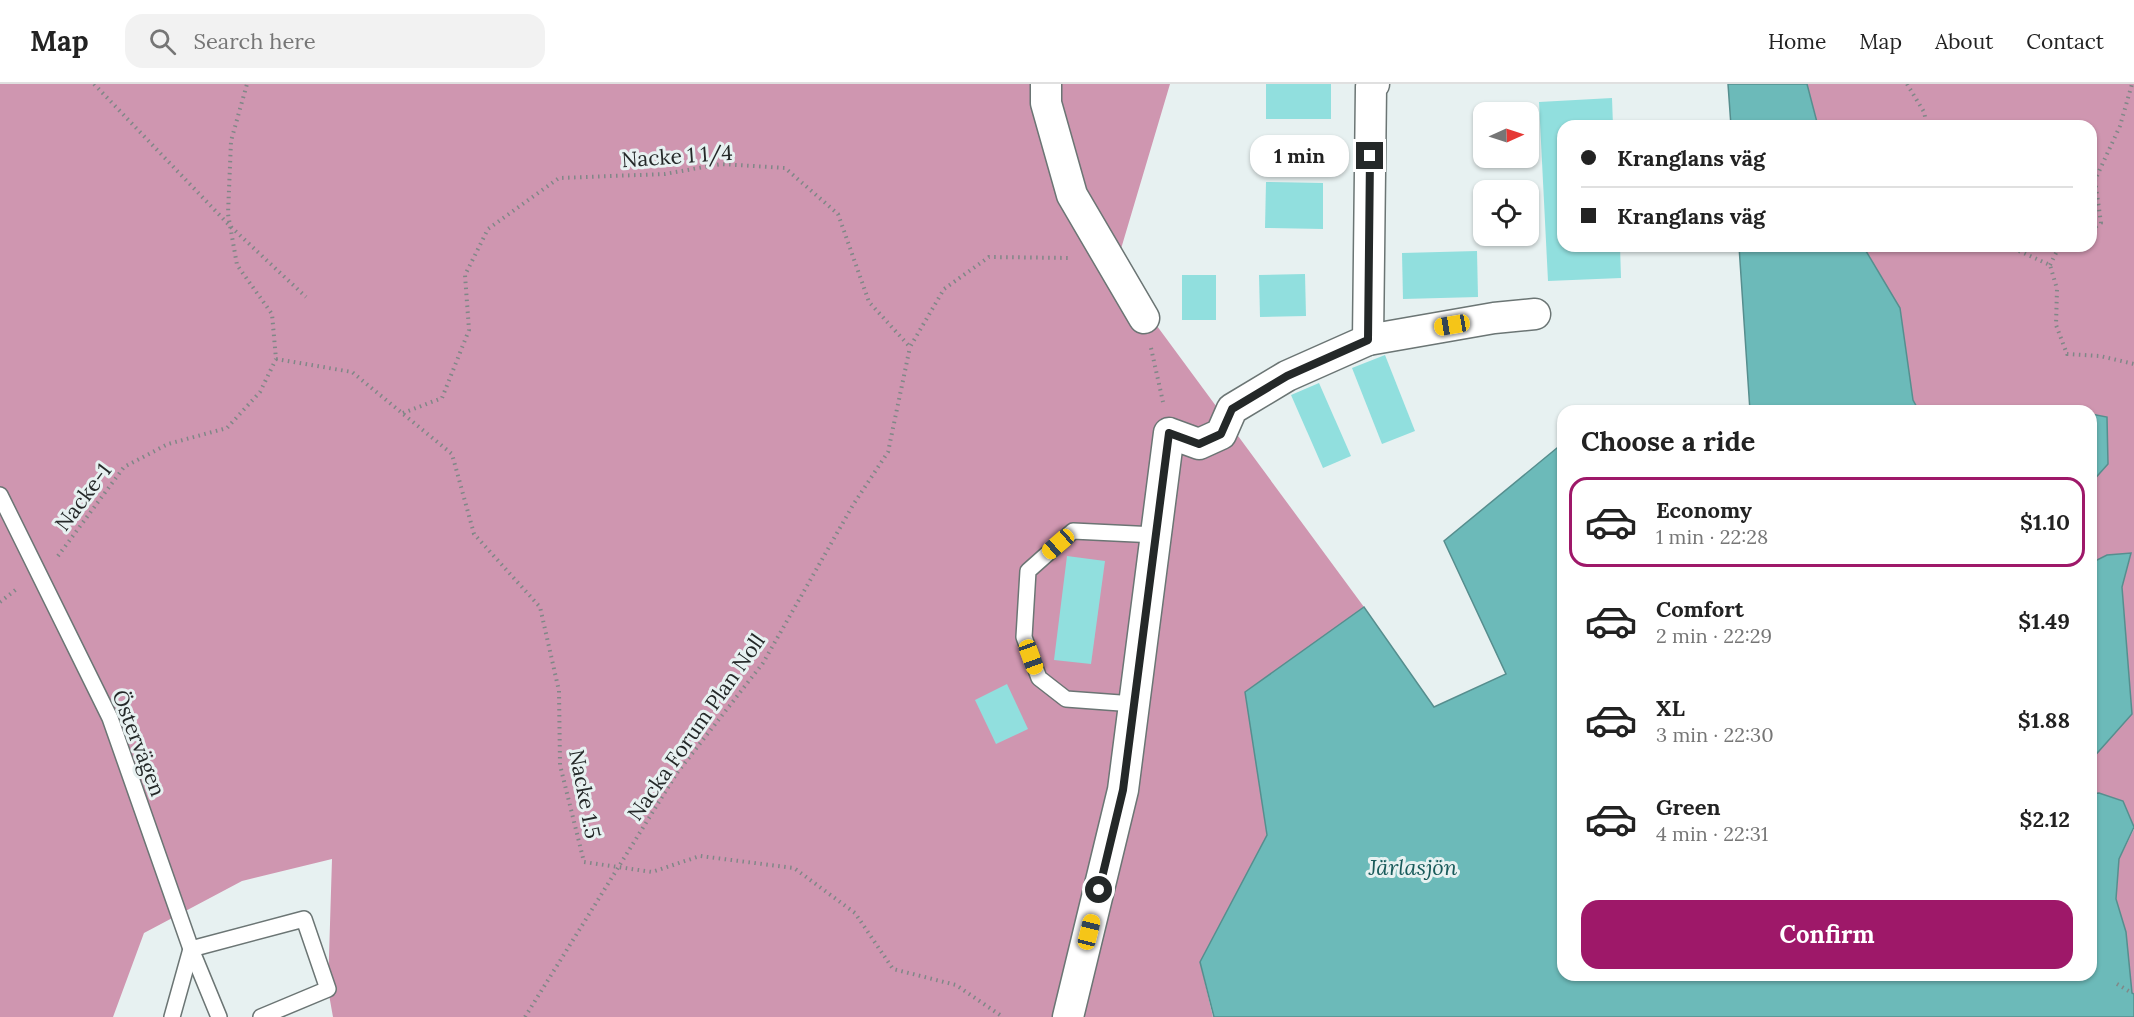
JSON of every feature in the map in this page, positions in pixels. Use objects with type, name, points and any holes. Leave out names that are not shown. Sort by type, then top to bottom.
[{"type":"street","points":[[1046,84],[1046,103],[1072,195],[1144,318]]},
{"type":"street","points":[[1368,340],[1371,87],[1374,84]]},
{"type":"street","points":[[1068,1017],[1123,790],[1169,433],[1199,444],[1221,434],[1232,409],[1287,376],[1368,340],[1494,318],[1535,314]]},
{"type":"lane","name":"Östervägen","points":[[0,495],[110,718],[191,949],[219,1017]]},
{"type":"lane","points":[[1134,704],[1066,699],[1039,678],[1024,637],[1028,571],[1073,531],[1156,535]]},
{"type":"lane","points":[[172,1017],[191,949],[304,919],[328,989],[261,1017]]},
{"type":"path","points":[[94,84],[230,226],[306,297]]},
{"type":"path","points":[[247,84],[231,141],[228,214],[237,265],[272,314],[276,359]]},
{"type":"path","points":[[1907,84],[1926,120]]},
{"type":"path","points":[[2097,176],[2120,126],[2132,84]]},
{"type":"path","name":"Nacke 1 1/4","points":[[403,414],[442,398],[469,330],[465,275],[488,229],[559,178],[665,174],[721,165],[785,168],[838,214],[869,302],[910,347]]},
{"type":"path","points":[[2097,194],[2101,223],[2097,226]]},
{"type":"path","points":[[2021,252],[2050,265]]},
{"type":"path","points":[[2056,252],[2050,265],[2057,289],[2056,325],[2067,354],[2100,356],[2134,364]]},
{"type":"path","points":[[910,347],[944,289],[989,257],[1109,258]]},
{"type":"path","points":[[1144,318],[1169,433]]},
{"type":"path","name":"Nacka Forum Plan Noll","points":[[525,1017],[676,773],[763,663],[853,505],[888,452],[910,347]]},
{"type":"path","name":"Nacke 1.5","points":[[276,359],[352,372],[452,454],[474,534],[540,607],[559,691],[560,765],[584,862],[652,872],[700,856],[794,868],[855,913],[893,969],[956,985],[1003,1017]]},
{"type":"path","name":"Nacke-1","points":[[0,602],[18,588],[41,577],[124,467],[168,444],[227,428],[260,392],[276,359]]},
{"type":"path","points":[[2117,984],[2132,993]]},
{"type":"shaded area","points":[[0,84],[1170,84],[1115,269],[1364,607],[1245,692],[1267,835],[1200,962],[1213,1017],[333,1017],[328,989],[332,859],[242,881],[144,933],[113,1017],[0,1017]]},
{"type":"shaded area","points":[[1807,84],[2134,84],[2134,827],[2123,801],[2097,793],[2097,753],[2132,713],[2122,587],[2131,554],[2107,555],[2097,560],[2097,476],[2108,464],[2107,417],[2097,415],[2097,405],[1916,405],[1913,400],[1900,308],[1867,252],[2097,252],[2097,120],[1816,120]]},
{"type":"shaded area","points":[[2134,829],[2134,994],[2116,899],[2119,859]]},
{"type":"water","points":[[1728,84],[1807,84],[1816,120],[1731,120]]},
{"type":"water","points":[[1739,252],[1867,252],[1900,308],[1913,400],[1916,405],[1750,405]]},
{"type":"water","points":[[2097,415],[2107,417],[2108,464],[2097,476]]},
{"type":"water","name":"Järlasjön","points":[[1557,448],[1557,981],[2097,981],[2097,793],[2099,793],[2123,801],[2134,827],[2119,859],[2116,899],[2126,932],[2132,993],[2134,994],[2134,1017],[1214,1017],[1200,962],[1267,835],[1245,692],[1364,607],[1434,707],[1506,674],[1444,541]]},
{"type":"water","points":[[2131,553],[2122,587],[2132,714],[2097,753],[2097,560],[2107,555]]},
{"type":"building","points":[[1266,84],[1331,84],[1331,119],[1266,119]]},
{"type":"building","points":[[1612,98],[1613,120],[1557,120],[1557,252],[1620,252],[1621,278],[1548,281],[1539,102]]},
{"type":"building","points":[[1266,182],[1323,183],[1323,229],[1265,228]]},
{"type":"building","points":[[1477,251],[1478,297],[1403,299],[1402,253]]},
{"type":"building","points":[[1305,274],[1306,316],[1260,317],[1259,275]]},
{"type":"building","points":[[1182,275],[1216,275],[1216,320],[1182,320]]},
{"type":"building","points":[[1385,355],[1415,431],[1382,444],[1352,368]]},
{"type":"building","points":[[1319,383],[1351,456],[1323,468],[1291,395]]},
{"type":"building","points":[[1067,556],[1105,561],[1091,664],[1054,660]]},
{"type":"building","points":[[1007,684],[1028,729],[996,744],[975,700]]},
{"type":"route","points":[[1099,890],[1123,790],[1169,433],[1199,444],[1221,434],[1232,409],[1287,376],[1368,340],[1370,156]]}]
